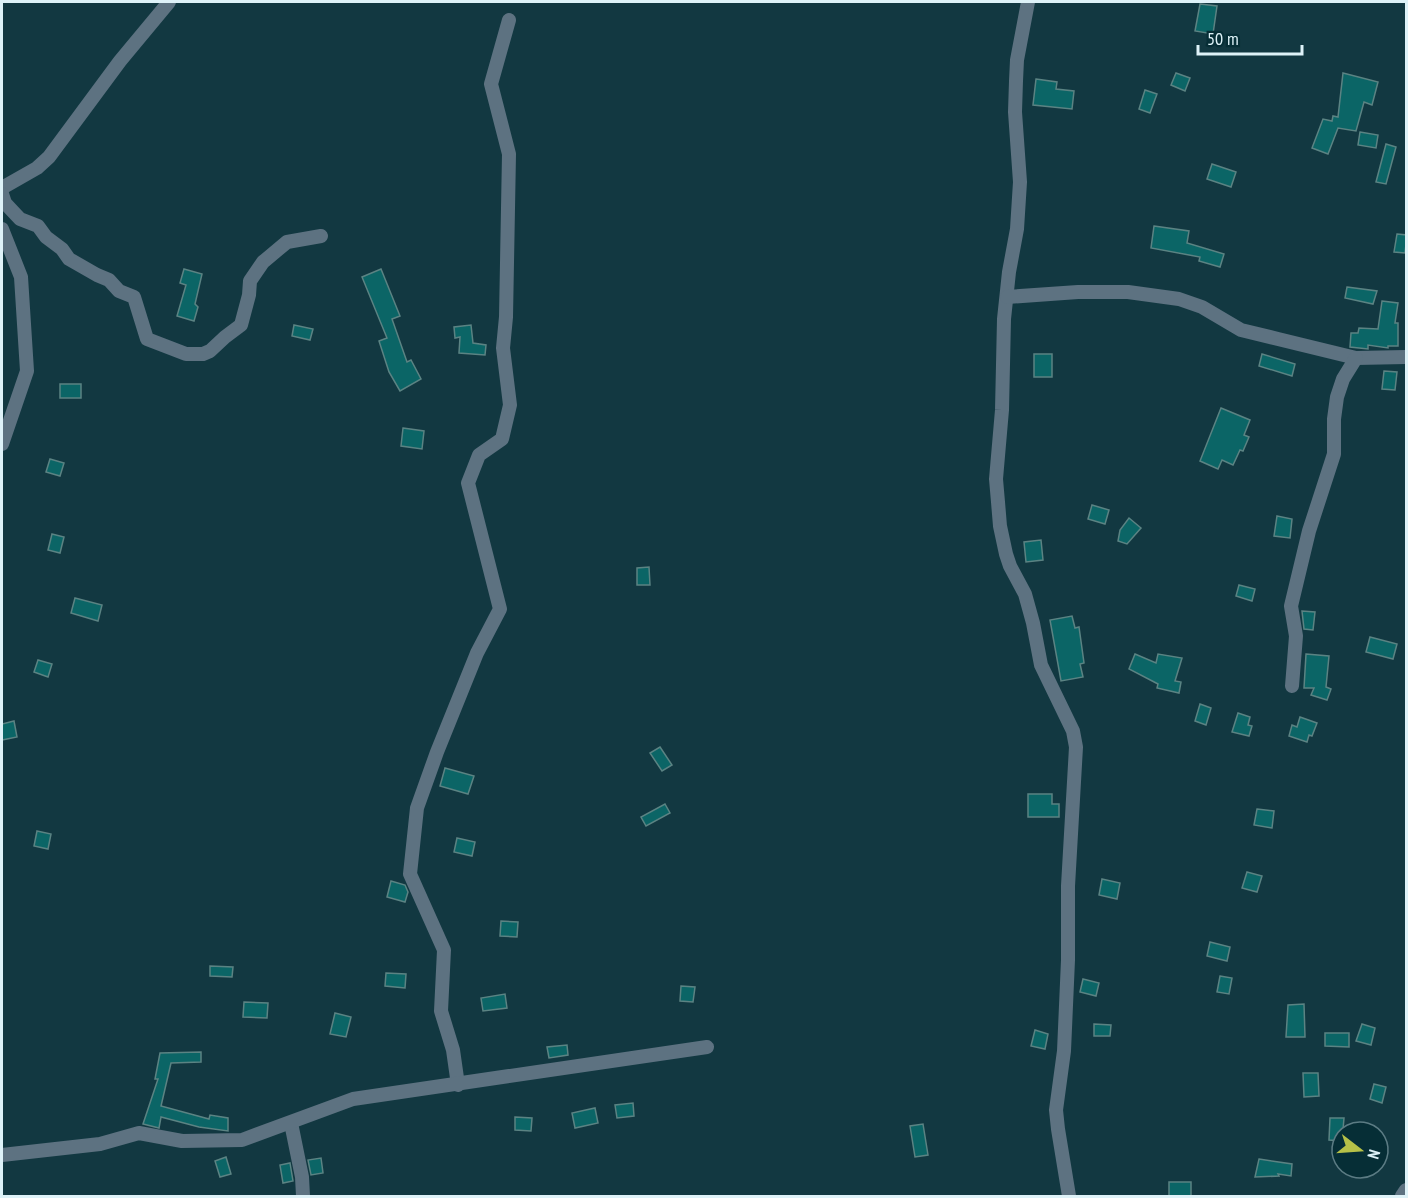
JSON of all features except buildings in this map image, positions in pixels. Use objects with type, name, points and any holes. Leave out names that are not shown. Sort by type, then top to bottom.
[{"type":"street","points":[[2,188],[49,158],[120,61],[170,2]]},
{"type":"street","points":[[1029,2],[1017,60],[1015,112],[1020,182],[1017,229],[1007,297],[1002,361],[1002,410],[996,478],[1000,526],[1010,566],[1025,594],[1041,665],[1073,731],[1076,747],[1068,886],[1064,1051],[1056,1110],[1069,1197]]},
{"type":"street","points":[[458,1085],[453,1050],[441,1011],[444,950],[410,874],[417,808],[477,653],[500,609],[468,483],[479,455],[502,439],[510,405],[503,348],[506,317],[509,154],[490,84],[509,20]]},
{"type":"street","points":[[2,194],[5,203],[16,215],[38,225],[45,237],[62,249],[69,259],[109,280],[119,291],[134,297],[147,339],[186,354],[207,353],[241,326],[250,281],[263,262],[281,246],[289,241],[321,236]]},
{"type":"street","points":[[2,229],[21,277],[27,371],[2,444]]},
{"type":"street","points":[[1007,297],[1078,292],[1128,292],[1179,299],[1202,307],[1241,330],[1356,358],[1407,357]]},
{"type":"street","points":[[1292,686],[1296,636],[1291,606],[1309,531],[1334,454],[1334,419],[1337,397],[1343,379],[1356,358]]},
{"type":"street","points":[[2,1155],[100,1144],[139,1133],[182,1141],[242,1140],[353,1099],[707,1047]]},
{"type":"street","points":[[291,1123],[302,1177],[303,1197]]},
{"type":"street","points":[[1402,1197],[1407,1190]]}]
